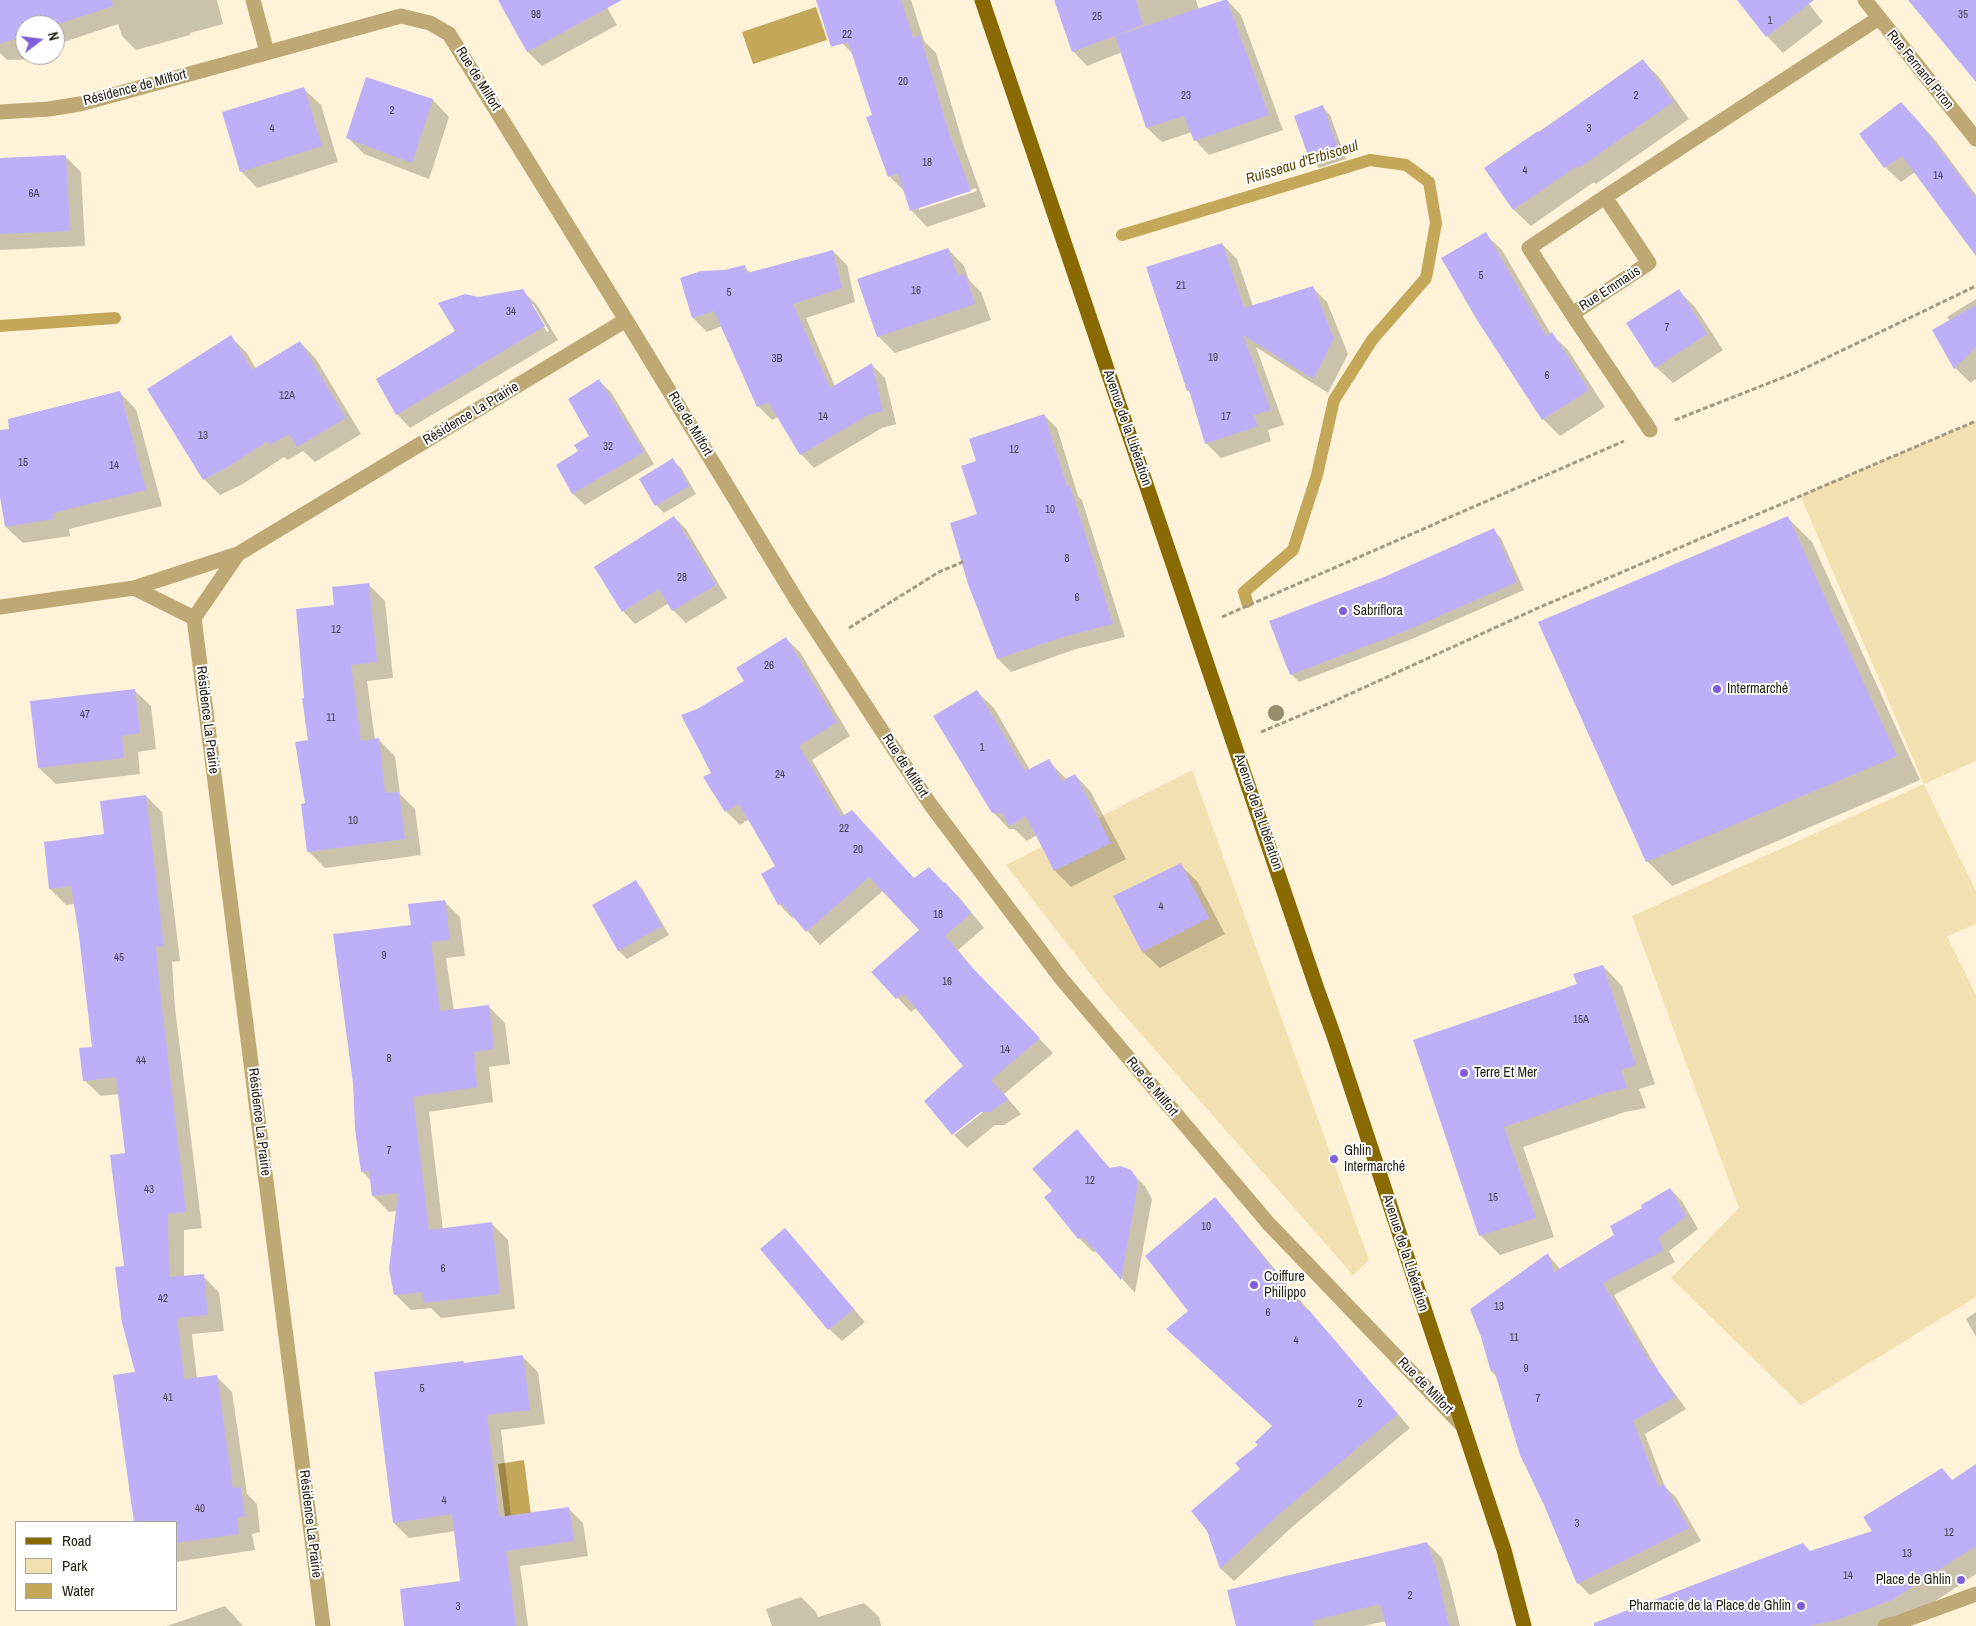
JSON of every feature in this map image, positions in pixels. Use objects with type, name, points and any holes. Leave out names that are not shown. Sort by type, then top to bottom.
[{"type":"main road","name":"Avenue de la Libération","points":[[982,0],[1334,1036],[1504,1550],[1524,1626]]},
{"type":"street","points":[[254,0],[267,52]]},
{"type":"street","name":"Rue Fernand Piron","points":[[1865,0],[1976,139]]},
{"type":"street","name":"Résidence de Milfort","points":[[0,112],[49,109],[80,104],[401,16],[430,23],[449,34]]},
{"type":"street","name":"Rue Emmaüs","points":[[1605,197],[1649,263],[1572,314],[1529,248],[1605,197],[1879,18]]},
{"type":"street","name":"Rue de Milfort","points":[[449,34],[825,644],[930,804],[1060,977],[1268,1223],[1461,1424]]},
{"type":"street","points":[[1572,314],[1650,430]]},
{"type":"street","name":"Résidence La Prairie","points":[[0,607],[134,588],[238,554],[626,320]]},
{"type":"street","name":"Résidence La Prairie","points":[[238,554],[194,618],[323,1626]]},
{"type":"street","points":[[134,588],[194,618]]},
{"type":"street","points":[[1885,1626],[1976,1594]]},
{"type":"path","points":[[1195,629],[1650,430],[1797,372],[1976,286]]},
{"type":"path","points":[[1235,743],[1330,703],[1538,608],[1976,421]]},
{"type":"path","points":[[825,644],[939,572],[965,561]]},
{"type":"green space","points":[[1976,421],[1976,761],[1924,784],[1800,495]]},
{"type":"green space","points":[[1192,770],[1369,1260],[1353,1275],[1105,993],[1006,865]]},
{"type":"green space","points":[[1924,784],[1976,891],[1976,924],[1947,936],[1976,995],[1976,1297],[1801,1405],[1671,1278],[1739,1208],[1632,916]]},
{"type":"water","points":[[816,7],[827,40],[753,64],[742,32]]},
{"type":"water","points":[[524,1460],[531,1515],[505,1517],[498,1464]]},
{"type":"building","points":[[0,0],[112,0],[113,6],[65,22],[65,15],[15,15],[15,39],[0,44]]},
{"type":"building","points":[[498,0],[622,0],[527,52]]},
{"type":"building","points":[[816,0],[901,0],[913,38],[920,35],[949,133],[971,191],[910,211],[898,173],[888,177],[866,117],[872,115],[848,42],[831,47]]},
{"type":"building","points":[[1054,0],[1136,0],[1143,25],[1072,52]]},
{"type":"building","points":[[1227,0],[1269,115],[1194,141],[1184,116],[1146,128],[1115,36]]},
{"type":"building","points":[[1737,0],[1814,0],[1766,37]]},
{"type":"building","points":[[1908,0],[1976,0],[1976,82]]},
{"type":"building","points":[[1643,59],[1673,102],[1579,168],[1577,166],[1513,210],[1484,168]]},
{"type":"building","points":[[366,77],[433,99],[412,163],[346,138]]},
{"type":"building","points":[[304,87],[322,146],[240,172],[222,112]]},
{"type":"building","points":[[1901,102],[1920,123],[1976,198],[1976,256],[1902,156],[1884,168],[1859,134]]},
{"type":"building","points":[[1323,105],[1339,151],[1310,161],[1294,116]]},
{"type":"building","points":[[66,155],[70,231],[0,234],[0,158]]},
{"type":"building","points":[[1486,232],[1546,336],[1552,332],[1589,390],[1542,420],[1477,320],[1441,258]]},
{"type":"building","points":[[1222,243],[1244,308],[1313,286],[1334,339],[1313,379],[1243,335],[1271,410],[1254,415],[1258,426],[1205,444],[1189,390],[1187,391],[1146,267]]},
{"type":"building","points":[[948,248],[958,276],[965,274],[975,304],[877,337],[857,279]]},
{"type":"building","points":[[833,250],[842,288],[793,304],[830,388],[872,363],[883,411],[868,415],[800,455],[768,402],[757,407],[714,311],[692,318],[680,278],[701,271],[724,270],[745,265],[747,273]]},
{"type":"building","points":[[523,289],[545,326],[396,415],[376,379],[455,331],[438,303],[465,294],[478,297]]},
{"type":"building","points":[[1679,289],[1707,334],[1655,368],[1626,323]]},
{"type":"building","points":[[1976,305],[1976,347],[1954,369],[1932,330]]},
{"type":"building","points":[[231,335],[252,370],[300,341],[346,418],[297,447],[289,434],[270,445],[268,441],[226,468],[203,480],[147,389]]},
{"type":"building","points":[[599,379],[644,452],[572,494],[556,465],[578,451],[574,445],[589,436],[568,399]]},
{"type":"building","points":[[120,391],[146,490],[53,513],[54,519],[5,527],[0,497],[0,430],[9,429],[8,419]]},
{"type":"building","points":[[1044,414],[1067,486],[1070,486],[1113,624],[1063,637],[997,659],[968,584],[950,523],[977,514],[961,466],[976,461],[969,439]]},
{"type":"building","points":[[673,458],[689,486],[655,506],[639,479]]},
{"type":"building","points":[[674,516],[716,585],[672,611],[659,589],[622,612],[594,567]]},
{"type":"building","name":"Intermarché","points":[[1788,516],[1897,756],[1646,862],[1538,622]]},
{"type":"building","points":[[1494,528],[1517,582],[1403,632],[1290,675],[1269,621],[1384,577]]},
{"type":"building","points":[[369,583],[377,662],[351,665],[361,741],[379,738],[385,793],[399,792],[405,839],[307,852],[301,804],[305,803],[295,742],[308,740],[302,698],[304,698],[296,609],[334,605],[332,587]]},
{"type":"building","points":[[786,637],[837,722],[799,746],[841,817],[852,810],[914,878],[929,867],[945,882],[971,913],[945,936],[967,962],[1040,1038],[991,1080],[1008,1099],[990,1112],[981,1112],[952,1135],[924,1101],[963,1066],[903,993],[896,999],[871,972],[919,930],[869,877],[806,932],[781,903],[778,905],[761,874],[775,866],[739,804],[725,812],[703,777],[711,773],[681,715],[697,709],[744,681],[736,668]]},
{"type":"building","points":[[135,689],[140,733],[122,736],[124,758],[38,768],[30,701]]},
{"type":"building","points":[[977,690],[1025,771],[1049,759],[1062,781],[1075,774],[1111,843],[1054,871],[1026,816],[1009,826],[1002,813],[992,813],[933,716]]},
{"type":"building","points":[[146,795],[164,946],[156,947],[160,991],[186,1212],[168,1214],[169,1277],[204,1274],[208,1315],[177,1318],[184,1379],[217,1375],[233,1488],[241,1487],[245,1516],[237,1518],[239,1534],[178,1543],[178,1521],[134,1521],[113,1375],[135,1372],[122,1323],[115,1267],[124,1266],[110,1155],[125,1153],[116,1077],[83,1081],[79,1048],[92,1047],[71,886],[49,889],[44,842],[104,834],[100,801]]},
{"type":"building","points":[[1181,863],[1209,918],[1142,952],[1113,896]]},
{"type":"building","points":[[636,880],[662,926],[618,951],[592,905]]},
{"type":"building","points":[[445,900],[450,940],[431,942],[440,1011],[489,1005],[494,1049],[474,1052],[477,1087],[413,1097],[429,1230],[492,1222],[500,1294],[424,1303],[422,1292],[394,1295],[389,1269],[398,1193],[372,1196],[369,1171],[361,1172],[355,1129],[353,1083],[333,934],[411,925],[408,904]]},
{"type":"building","points":[[1603,965],[1636,1065],[1621,1070],[1627,1088],[1605,1093],[1504,1127],[1536,1218],[1479,1236],[1413,1040],[1577,984],[1573,974]]},
{"type":"building","points":[[1077,1129],[1109,1168],[1121,1166],[1131,1170],[1136,1177],[1138,1184],[1121,1280],[1083,1237],[1078,1239],[1044,1197],[1052,1191],[1032,1169]]},
{"type":"building","points":[[1670,1188],[1686,1216],[1658,1238],[1664,1250],[1603,1283],[1651,1364],[1653,1363],[1675,1397],[1633,1421],[1658,1486],[1664,1484],[1689,1528],[1577,1584],[1544,1505],[1520,1455],[1494,1370],[1491,1372],[1481,1337],[1470,1309],[1548,1253],[1554,1272],[1614,1235],[1610,1226],[1642,1208],[1641,1205]]},
{"type":"building","points":[[1215,1197],[1306,1310],[1308,1309],[1398,1414],[1279,1514],[1220,1569],[1207,1531],[1191,1511],[1240,1469],[1235,1463],[1258,1445],[1255,1442],[1272,1426],[1166,1329],[1188,1311],[1145,1256]]},
{"type":"building","points":[[785,1228],[854,1309],[828,1330],[760,1249]]},
{"type":"building","points":[[523,1355],[530,1410],[487,1415],[499,1517],[569,1507],[574,1541],[506,1551],[516,1626],[404,1626],[400,1589],[460,1581],[452,1514],[393,1523],[374,1372]]},
{"type":"building","points":[[1976,1464],[1976,1546],[1892,1600],[1837,1620],[1808,1626],[1594,1626],[1594,1623],[1803,1543],[1810,1551],[1872,1531],[1863,1517],[1942,1468],[1952,1480]]},
{"type":"building","points":[[1427,1542],[1436,1568],[1449,1626],[1386,1626],[1380,1604],[1312,1621],[1314,1626],[1236,1626],[1227,1590]]},
{"type":"waterway","name":"Ruisseau d'Erbisoeul","points":[[1122,235],[1370,160],[1406,165],[1429,182],[1436,223],[1426,278],[1372,340],[1334,400],[1317,475],[1293,550],[1244,592],[1247,602]]},
{"type":"waterway","name":"Ruisseau d'Erbisoeul","points":[[0,326],[115,318]]},
{"type":"place","name":"Sabriflora","points":[[1343,611]]},
{"type":"place","name":"Intermarché","points":[[1717,689]]},
{"type":"place","name":"Terre Et Mer","points":[[1464,1073]]},
{"type":"place","name":"Ghlin Intermarché","points":[[1334,1159]]},
{"type":"place","name":"Coiffure Philippo","points":[[1254,1285]]},
{"type":"place","name":"Place de Ghlin","points":[[1961,1580]]},
{"type":"place","name":"Pharmacie de la Place de Ghlin","points":[[1801,1606]]}]
